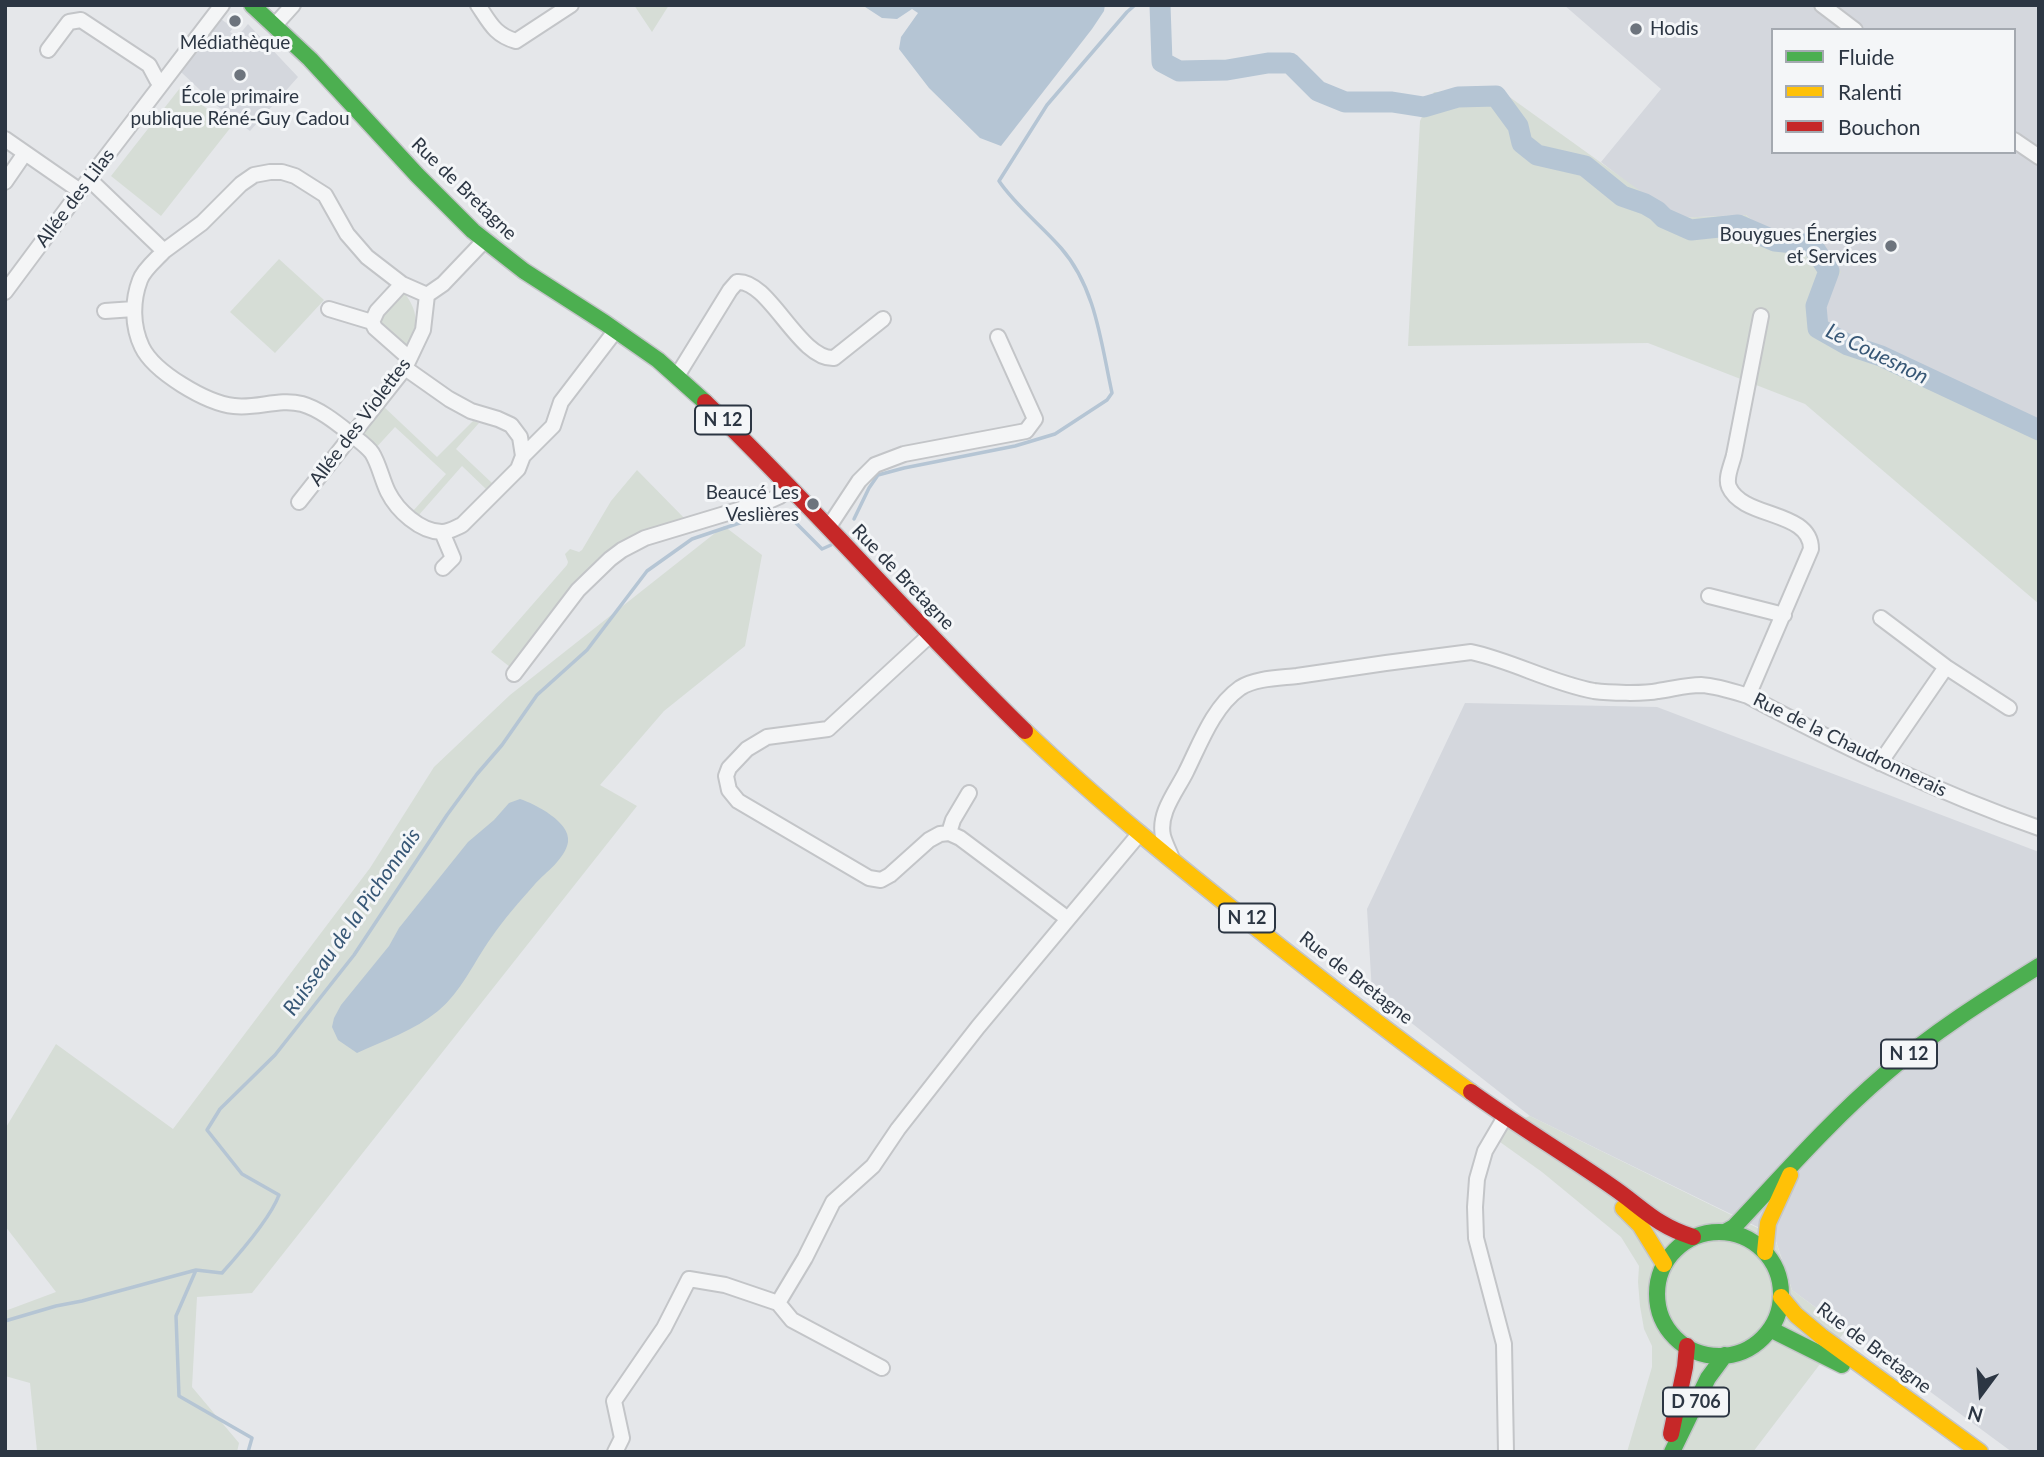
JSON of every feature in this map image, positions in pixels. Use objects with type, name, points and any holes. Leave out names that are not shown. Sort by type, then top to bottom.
[{"type":"main road","name":"Rue de Bretagne","points":[[252,5],[316,63],[406,164],[484,241],[509,261],[616,330],[677,376],[789,487],[984,691],[1076,779],[1140,834],[1382,1025],[1504,1115],[1618,1190],[1658,1222],[1693,1237]]},
{"type":"main road","name":"N 12","points":[[1725,1231],[1734,1227],[1883,1075],[1970,1009],[2039,966]]},
{"type":"main road","name":"Rue de Bretagne","points":[[1552,1148],[1597,1183],[1640,1225],[1664,1264]]},
{"type":"main road","name":"N 12","points":[[1765,1252],[1768,1223],[1796,1163]]},
{"type":"main road","points":[[1725,1231],[1754,1242],[1765,1252],[1778,1273],[1781,1297],[1770,1329],[1758,1342],[1742,1351],[1711,1355],[1687,1346],[1670,1333],[1661,1317],[1657,1299],[1658,1281],[1664,1264],[1678,1247],[1693,1237],[1725,1231]]},
{"type":"main road","name":"Rue de Bretagne","points":[[1781,1297],[1796,1315],[1821,1336],[1980,1452]]},
{"type":"main road","name":"Rue de Bretagne","points":[[1770,1329],[1839,1363],[1962,1452]]},
{"type":"main road","name":"D 706","points":[[1670,1452],[1687,1346]]},
{"type":"main road","name":"D 706","points":[[1670,1452],[1708,1378],[1725,1355]]},
{"type":"street","name":"Allée des Lilas","points":[[5,292],[222,5]]},
{"type":"street","points":[[275,25],[293,5]]},
{"type":"street","points":[[478,5],[493,28],[504,37],[516,41],[571,5]]},
{"type":"street","points":[[1822,5],[1852,28]]},
{"type":"street","points":[[48,50],[69,22],[80,20],[149,65],[161,83]]},
{"type":"street","points":[[5,139],[84,185],[164,251]]},
{"type":"street","points":[[2016,141],[2039,157]]},
{"type":"street","points":[[5,182],[25,153]]},
{"type":"street","points":[[484,241],[443,284],[427,295],[402,284],[367,257],[347,234],[325,195],[295,176],[282,172],[254,175],[202,223],[164,251],[141,277],[134,309],[136,329],[143,349],[167,376],[198,395],[233,406],[283,402],[304,405],[328,418],[353,435],[371,452],[389,494],[400,509],[422,526],[442,532],[462,525],[518,469],[523,456],[553,426],[561,402],[616,330]]},
{"type":"street","points":[[677,376],[737,282],[746,282],[754,288],[809,348],[826,359],[834,358],[883,318]]},
{"type":"street","points":[[372,322],[377,310],[402,284]]},
{"type":"street","name":"Allée des Violettes","points":[[299,502],[407,363],[423,330],[427,295]]},
{"type":"street","points":[[105,311],[134,309]]},
{"type":"street","points":[[329,309],[372,322],[407,363],[449,399],[471,411],[511,425],[520,437],[523,456]]},
{"type":"street","points":[[1748,696],[1811,550],[1808,535],[1794,524],[1741,503],[1728,486],[1760,316]]},
{"type":"street","points":[[828,528],[859,481],[874,465],[904,454],[1026,431],[1035,419],[998,337]]},
{"type":"street","points":[[514,674],[578,590],[622,550],[645,538],[771,500],[789,487]]},
{"type":"street","points":[[442,532],[453,558],[443,568]]},
{"type":"street","points":[[1709,596],[1784,615]]},
{"type":"street","points":[[1881,618],[1946,667],[2009,708]]},
{"type":"street","points":[[930,635],[828,729],[768,737],[747,749],[729,768],[726,776],[729,790],[738,801],[869,878],[881,880],[890,875],[929,840],[949,833],[960,838],[1068,919]]},
{"type":"street","name":"Rue de la Chaudronnerais","points":[[1172,860],[1163,834],[1165,813],[1172,795],[1207,729],[1230,696],[1243,686],[1350,667],[1471,652],[1489,655],[1563,684],[1597,691],[1657,692],[1702,685],[1726,688],[1748,696],[1880,763],[1949,794],[2039,828]]},
{"type":"street","points":[[1880,763],[1946,667]]},
{"type":"street","points":[[949,833],[953,820],[969,793]]},
{"type":"street","points":[[778,1303],[805,1258],[833,1202],[873,1166],[898,1129],[978,1027],[1140,834]]},
{"type":"street","points":[[1504,1115],[1485,1151],[1477,1178],[1475,1208],[1476,1238],[1504,1344],[1506,1452]]},
{"type":"street","points":[[615,1452],[622,1438],[614,1401],[664,1328],[689,1279],[725,1285],[778,1303],[792,1320],[883,1368]]},
{"type":"shaded area","points":[[634,5],[669,5],[652,32]]},
{"type":"shaded area","points":[[1564,5],[2039,5],[2039,423],[1868,362],[1857,341],[1824,331],[1813,319],[1812,238],[1775,240],[1746,215],[1673,218],[1601,162],[1661,89]]},
{"type":"shaded area","name":"École primaire publique Réné-Guy Cadou","points":[[221,19],[233,28],[230,32],[238,36],[248,24],[298,77],[250,131],[217,106],[181,72]]},
{"type":"shaded area","points":[[180,88],[231,127],[161,216],[111,176]]},
{"type":"shaded area","points":[[1434,92],[1504,93],[1646,195],[1673,218],[1746,215],[1775,240],[1812,238],[1841,272],[1814,319],[1824,331],[1857,341],[1868,362],[2039,423],[2039,604],[1805,404],[1648,343],[1408,346],[1420,121]]},
{"type":"shaded area","points":[[279,259],[324,300],[275,353],[230,312]]},
{"type":"shaded area","points":[[403,291],[416,318],[414,332],[407,348],[378,326],[377,319]]},
{"type":"shaded area","points":[[383,406],[437,457],[473,421],[479,423],[456,449],[492,483],[486,489],[462,466],[418,516],[413,511],[446,474],[395,427],[373,451],[363,437]]},
{"type":"shaded area","points":[[637,470],[688,522],[643,534],[560,604],[510,667],[491,652],[567,565],[565,554],[570,549],[579,552],[582,550],[611,501]]},
{"type":"shaded area","points":[[724,526],[762,555],[745,646],[664,711],[600,785],[637,806],[252,1293],[197,1297],[192,1387],[239,1443],[237,1452],[37,1451],[30,1383],[5,1376],[5,1311],[56,1292],[5,1226],[5,1129],[56,1044],[173,1129],[370,868],[434,767],[510,695]]},
{"type":"shaded area","points":[[1465,703],[1657,707],[2039,852],[2039,1452],[2012,1452],[1792,1290],[1774,1235],[1530,1116],[1372,992],[1367,909]]},
{"type":"shaded area","points":[[1530,1116],[1774,1236],[1792,1290],[1846,1330],[1753,1452],[1627,1452],[1652,1367],[1652,1346],[1644,1329],[1640,1306],[1639,1266],[1621,1237],[1542,1172],[1486,1132]]},
{"type":"water","points":[[862,5],[1105,5],[1092,29],[1001,146],[980,138],[929,88],[899,49],[901,37],[918,13],[912,9],[897,19],[882,18]]},
{"type":"water","points":[[520,799],[551,815],[564,828],[568,842],[559,860],[507,917],[460,986],[438,1011],[409,1029],[357,1053],[338,1040],[332,1027],[341,1005],[389,946],[399,928],[468,842],[509,803]]},
{"type":"waterway","name":"Ruisseau de la Pichonnais","points":[[854,519],[878,475],[1015,446],[1055,434],[1107,400],[1112,393],[1096,317],[1082,280],[1061,248],[999,181],[1047,105],[1135,5]]},
{"type":"waterway","name":"Le Couesnon","points":[[1160,5],[1162,62],[1179,71],[1227,70],[1268,63],[1290,63],[1318,91],[1345,102],[1392,102],[1424,107],[1458,97],[1496,96],[1518,126],[1522,143],[1537,155],[1585,166],[1622,196],[1645,204],[1664,218],[1691,230],[1738,225],[1775,241],[1812,245],[1829,271],[1816,306],[1818,328],[1848,345],[1881,356],[2039,430]]},
{"type":"waterway","name":"Ruisseau de la Pichonnais","points":[[5,1321],[196,1270],[222,1273],[262,1225],[279,1195],[242,1174],[207,1130],[220,1109],[275,1055],[354,955],[447,815],[537,695],[587,650],[647,571],[692,539],[778,510],[792,519],[822,549],[831,545]]},
{"type":"waterway","points":[[196,1270],[176,1316],[179,1396],[252,1438],[248,1452]]},
{"type":"traffic: fast","points":[[252,5],[310,59],[417,175],[473,231],[524,271],[658,360],[705,402]]},
{"type":"traffic: fast","points":[[1725,1232],[1734,1227],[1826,1129],[1885,1074],[1941,1030],[2039,966]]},
{"type":"traffic: fast","points":[[1719,1232],[1743,1237],[1763,1250],[1776,1270],[1781,1294],[1776,1318],[1763,1338],[1743,1351],[1719,1356],[1695,1351],[1675,1338],[1662,1318],[1657,1294],[1662,1270],[1675,1250],[1695,1237],[1719,1232]]},
{"type":"traffic: fast","points":[[1770,1329],[1842,1365]]},
{"type":"traffic: fast","points":[[1672,1452],[1708,1378],[1725,1355]]},
{"type":"traffic: slow","points":[[1025,731],[1112,810],[1203,885],[1367,1015],[1471,1092]]},
{"type":"traffic: slow","points":[[1765,1252],[1768,1223],[1790,1175]]},
{"type":"traffic: slow","points":[[1623,1208],[1640,1225],[1664,1264]]},
{"type":"traffic: slow","points":[[1781,1297],[1796,1315],[1821,1336],[1980,1452]]},
{"type":"traffic: jam","points":[[705,402],[1025,731]]},
{"type":"traffic: jam","points":[[1471,1092],[1659,1221],[1693,1237]]},
{"type":"traffic: jam","points":[[1671,1434],[1687,1346]]},
{"type":"place","name":"Médiathèque","points":[[235,21]]},
{"type":"place","name":"Hodis","points":[[1636,29]]},
{"type":"place","name":"École primaire publique Réné-Guy Cadou","points":[[240,75]]},
{"type":"place","name":"Bouygues Énergies et Services","points":[[1891,246]]},
{"type":"place","name":"Beaucé Les Veslières","points":[[813,504]]}]
